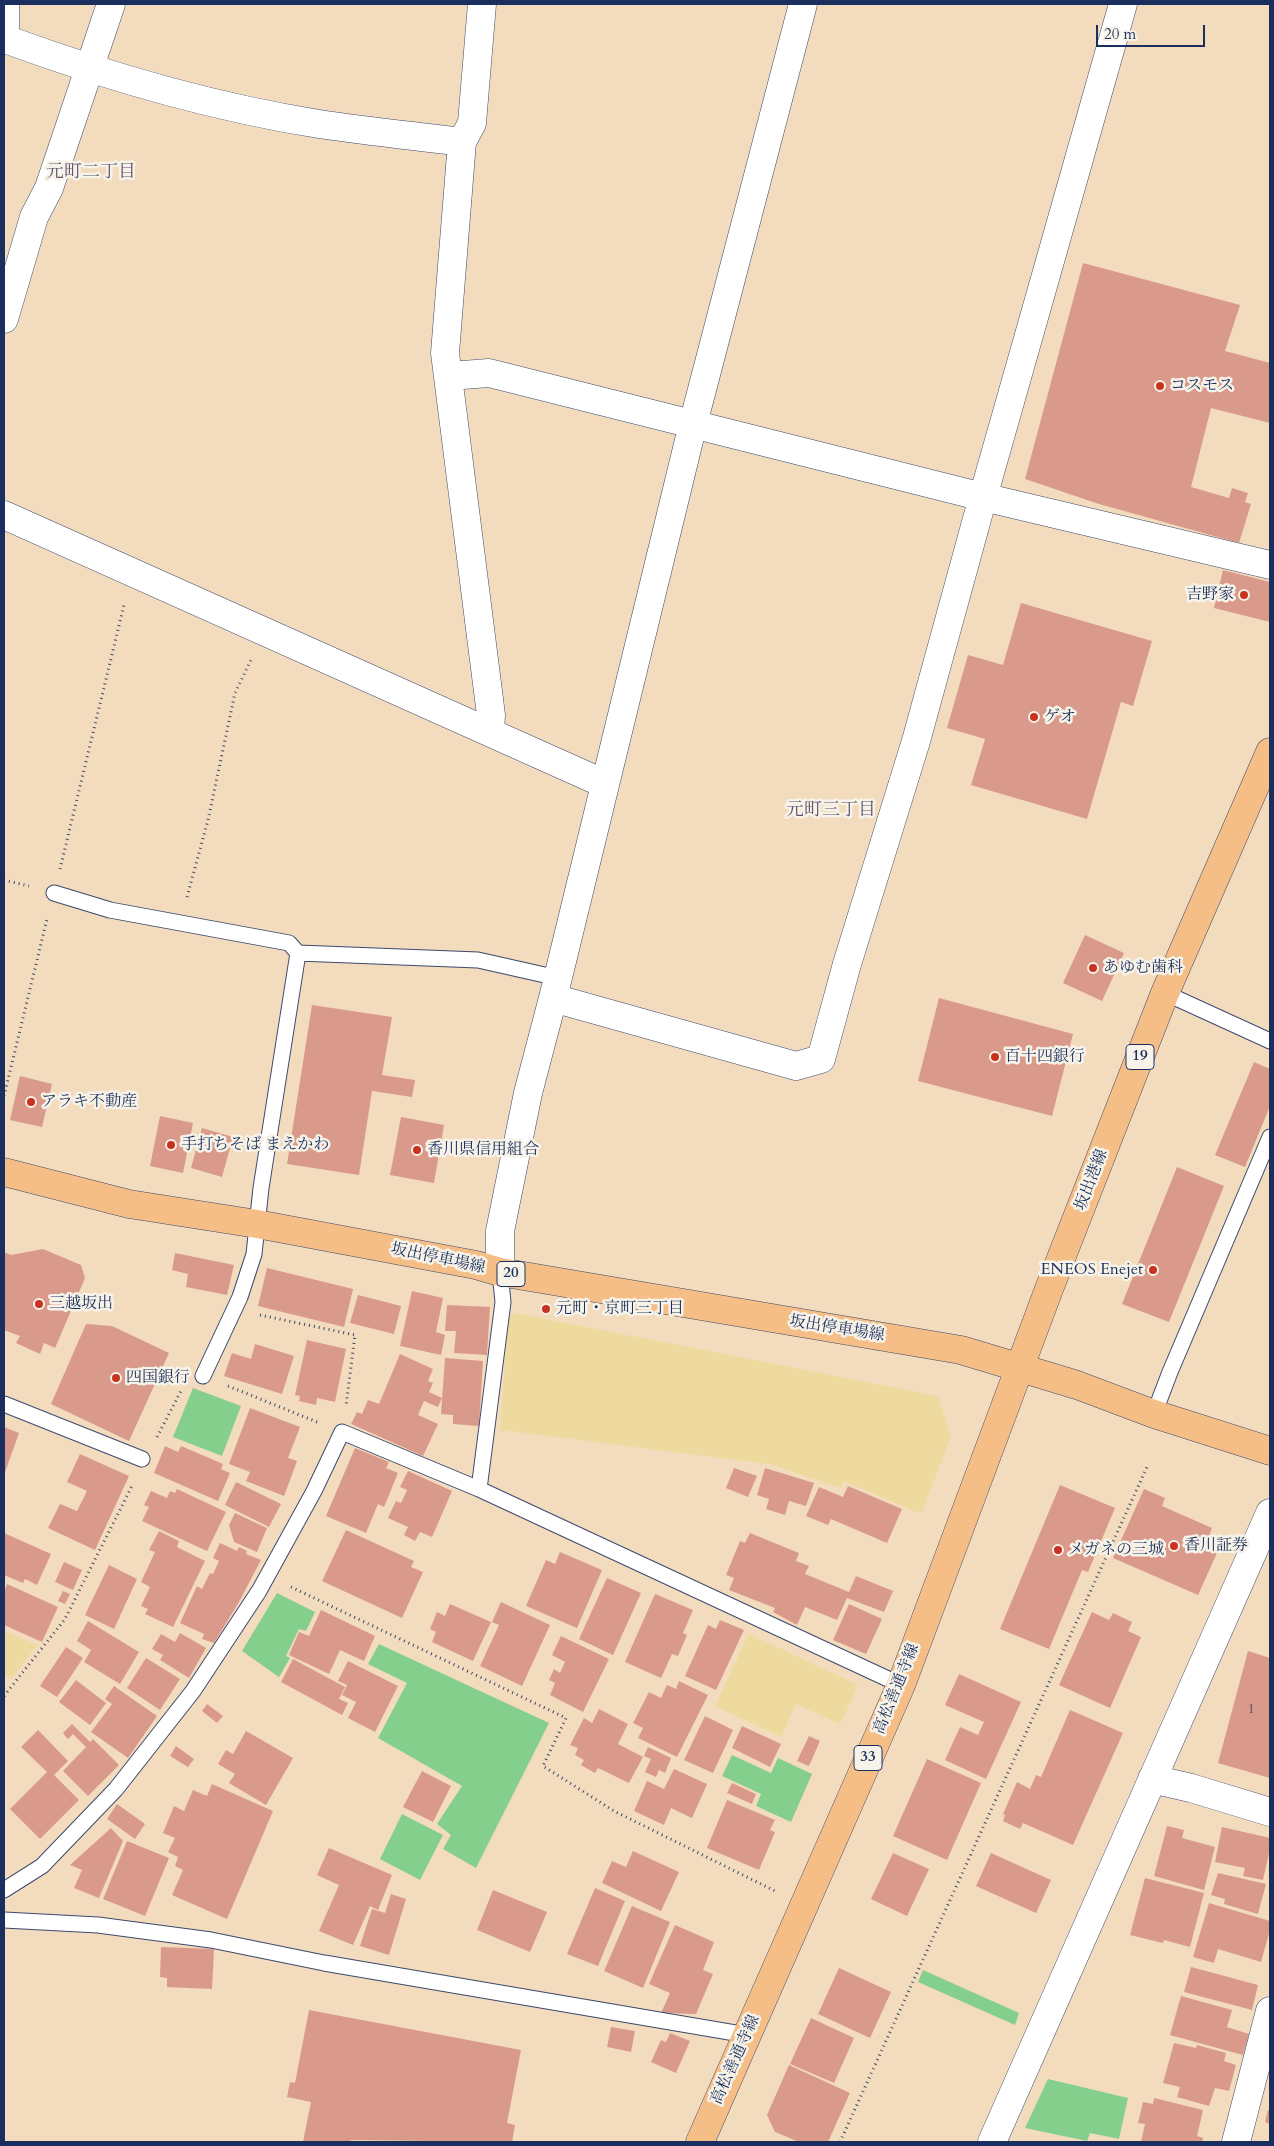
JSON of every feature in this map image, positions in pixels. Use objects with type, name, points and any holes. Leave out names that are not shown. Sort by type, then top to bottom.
[{"type":"main road","name":"坂出港線","points":[[1021,1367],[1165,993],[1270,752]]},
{"type":"main road","name":"坂出停車場線","points":[[4,1172],[129,1204],[257,1224],[476,1265],[500,1272],[961,1350],[1021,1367]]},
{"type":"main road","points":[[1021,1367],[1077,1385],[1154,1414],[1270,1451]]},
{"type":"main road","name":"高松善通寺線","points":[[700,2142],[901,1685],[1021,1367]]},
{"type":"street","points":[[5,4],[5,39],[88,70],[195,98],[318,124],[462,142]]},
{"type":"street","points":[[4,319],[34,217],[49,188],[111,4]]},
{"type":"street","points":[[482,4],[472,123],[462,142],[445,353],[491,715],[490,731]]},
{"type":"street","points":[[500,1272],[502,1222],[528,1093],[556,988],[693,424],[803,4]]},
{"type":"street","points":[[556,988],[796,1066],[821,1059],[847,964],[916,741],[1123,4]]},
{"type":"street","points":[[449,376],[489,373],[983,497],[1270,565]]},
{"type":"street","points":[[4,515],[605,784]]},
{"type":"street","points":[[992,2142],[1270,1513]]},
{"type":"street","points":[[1152,1779],[1191,1788],[1270,1812]]},
{"type":"street","points":[[1236,2142],[1270,2011]]},
{"type":"lane","points":[[54,893],[110,910],[180,921],[289,943],[298,953],[478,960],[556,988]]},
{"type":"lane","points":[[204,1376],[235,1308],[254,1254],[298,953]]},
{"type":"lane","points":[[1165,993],[1270,1041]]},
{"type":"lane","points":[[1154,1414],[1270,1137]]},
{"type":"lane","points":[[479,1489],[503,1302],[500,1272]]},
{"type":"lane","points":[[4,1404],[142,1458]]},
{"type":"lane","points":[[4,1890],[42,1866],[116,1789],[194,1691],[268,1576],[314,1491],[342,1432],[479,1489],[901,1685]]},
{"type":"lane","points":[[4,1920],[98,1925],[211,1940],[324,1964],[747,2035]]},
{"type":"path","points":[[4,1096],[132,573]]},
{"type":"path","points":[[180,921],[208,820],[235,693],[264,632]]},
{"type":"path","points":[[4,1696],[65,1619],[139,1471],[142,1458],[153,1445],[190,1373],[204,1376],[342,1432],[355,1335],[235,1308]]},
{"type":"path","points":[[840,2142],[1147,1466]]},
{"type":"path","points":[[268,1576],[566,1718],[543,1766],[614,1810],[804,1905]]},
{"type":"green space","points":[[193,1388],[241,1406],[222,1456],[173,1437]]},
{"type":"green space","points":[[277,1593],[315,1612],[306,1631],[299,1629],[286,1656],[290,1658],[279,1677],[242,1651]]},
{"type":"green space","points":[[379,1644],[549,1723],[476,1868],[443,1849],[451,1835],[437,1824],[462,1786],[378,1738],[407,1683],[368,1664]]},
{"type":"green space","points":[[732,1755],[771,1773],[778,1758],[812,1774],[791,1822],[756,1806],[761,1794],[722,1776]]},
{"type":"green space","points":[[402,1814],[443,1835],[420,1880],[380,1859]]},
{"type":"green space","points":[[923,1970],[1019,2013],[1015,2025],[918,1982]]},
{"type":"green space","points":[[1048,2079],[1128,2098],[1119,2139],[1090,2133],[1087,2141],[1025,2128]]},
{"type":"sand","points":[[515,1313],[938,1396],[951,1436],[921,1514],[844,1481],[841,1488],[769,1464],[500,1430],[508,1318]]},
{"type":"sand","points":[[4,1631],[37,1645],[11,1679],[4,1676]]},
{"type":"sand","points":[[749,1634],[858,1685],[840,1724],[796,1704],[781,1737],[715,1706]]},
{"type":"building","name":"コスモス","points":[[1083,263],[1240,305],[1225,351],[1270,363],[1270,423],[1211,408],[1191,487],[1229,498],[1232,488],[1248,493],[1245,502],[1251,504],[1239,543],[1099,504],[1025,479]]},
{"type":"building","name":"吉野家","points":[[1223,570],[1270,582],[1270,622],[1214,608]]},
{"type":"building","name":"ゲオ","points":[[1021,603],[1152,641],[1133,706],[1121,702],[1087,819],[971,785],[985,739],[947,728],[968,655],[1003,665]]},
{"type":"building","name":"あゆむ歯科","points":[[1085,935],[1124,953],[1102,1001],[1063,983]]},
{"type":"building","name":"百十四銀行","points":[[939,998],[1073,1034],[1052,1116],[918,1081]]},
{"type":"building","points":[[312,1005],[392,1017],[382,1075],[415,1080],[412,1097],[372,1091],[359,1175],[287,1164]]},
{"type":"building","points":[[1254,1062],[1270,1069],[1270,1106],[1245,1167],[1215,1155]]},
{"type":"building","name":"アラキ不動産","points":[[20,1076],[52,1084],[42,1127],[10,1120]]},
{"type":"building","name":"手打ちそば まえかわ","points":[[160,1116],[193,1123],[183,1173],[150,1166]]},
{"type":"building","name":"香川県信用組合","points":[[401,1117],[444,1125],[434,1183],[390,1175]]},
{"type":"building","points":[[202,1128],[233,1137],[222,1177],[191,1168]]},
{"type":"building","points":[[1177,1167],[1224,1186],[1169,1322],[1122,1304]]},
{"type":"building","name":"三越坂出","points":[[43,1249],[81,1265],[85,1278],[55,1348],[44,1343],[40,1354],[16,1343],[20,1336],[4,1330],[4,1252],[11,1255]]},
{"type":"building","points":[[175,1253],[234,1265],[227,1295],[186,1287],[188,1274],[172,1270]]},
{"type":"building","points":[[267,1268],[353,1289],[344,1327],[258,1306]]},
{"type":"building","points":[[412,1291],[443,1298],[436,1332],[445,1335],[441,1355],[400,1346]]},
{"type":"building","points":[[358,1295],[401,1306],[394,1334],[350,1323]]},
{"type":"building","points":[[447,1305],[490,1307],[487,1355],[454,1353],[456,1331],[445,1331]]},
{"type":"building","points":[[86,1324],[112,1326],[169,1353],[129,1441],[51,1404]]},
{"type":"building","points":[[307,1340],[346,1349],[335,1402],[317,1398],[316,1405],[299,1401],[300,1396],[295,1395]]},
{"type":"building","points":[[255,1344],[294,1356],[282,1394],[224,1376],[232,1353],[251,1359]]},
{"type":"building","points":[[400,1354],[433,1369],[428,1381],[433,1383],[429,1392],[442,1398],[438,1407],[424,1401],[418,1415],[438,1424],[423,1456],[351,1424],[357,1412],[362,1414],[368,1400],[379,1404]]},
{"type":"building","points":[[445,1358],[483,1361],[479,1426],[453,1424],[453,1415],[441,1414]]},
{"type":"building","points":[[250,1408],[300,1427],[288,1458],[297,1461],[284,1496],[246,1481],[250,1472],[229,1464]]},
{"type":"building","points":[[4,1427],[19,1433],[4,1475]]},
{"type":"building","points":[[165,1446],[178,1452],[181,1446],[223,1464],[221,1469],[230,1473],[218,1501],[154,1473]]},
{"type":"building","points":[[355,1448],[389,1462],[386,1468],[398,1473],[384,1507],[378,1504],[366,1533],[326,1516]]},
{"type":"building","points":[[80,1454],[129,1476],[95,1550],[48,1528],[60,1504],[77,1511],[87,1491],[67,1482]]},
{"type":"building","points":[[734,1468],[757,1476],[748,1497],[726,1488]]},
{"type":"building","points":[[765,1468],[814,1483],[806,1506],[789,1501],[785,1515],[766,1509],[769,1499],[757,1495]]},
{"type":"building","points":[[408,1471],[452,1491],[432,1537],[420,1532],[415,1541],[404,1535],[408,1527],[388,1518],[396,1501],[401,1503],[407,1490],[400,1487]]},
{"type":"building","points":[[236,1482],[281,1504],[269,1527],[225,1505]]},
{"type":"building","points":[[1060,1485],[1115,1508],[1088,1572],[1082,1570],[1049,1649],[1000,1629]]},
{"type":"building","points":[[848,1486],[902,1509],[887,1543],[831,1519],[828,1525],[806,1516],[819,1487],[843,1497]]},
{"type":"building","points":[[177,1489],[226,1512],[207,1551],[142,1521],[149,1507],[144,1505],[151,1491],[167,1498],[170,1491],[175,1493]]},
{"type":"building","points":[[1144,1489],[1165,1498],[1162,1506],[1212,1528],[1209,1536],[1222,1542],[1198,1595],[1113,1558]]},
{"type":"building","points":[[235,1513],[267,1528],[257,1552],[234,1542],[229,1525]]},
{"type":"building","points":[[346,1530],[414,1561],[411,1567],[423,1572],[402,1618],[322,1581]]},
{"type":"building","points":[[159,1531],[179,1541],[177,1547],[205,1561],[173,1627],[145,1614],[148,1609],[141,1606],[150,1587],[141,1582],[155,1552],[149,1550]]},
{"type":"building","points":[[4,1533],[51,1554],[37,1585],[25,1579],[23,1583],[4,1575]]},
{"type":"building","points":[[750,1533],[799,1553],[796,1561],[809,1566],[805,1574],[849,1592],[856,1576],[893,1591],[884,1612],[847,1598],[837,1620],[805,1607],[797,1625],[773,1612],[775,1608],[729,1590],[734,1578],[726,1575],[740,1541],[745,1543]]},
{"type":"building","points":[[220,1543],[237,1551],[239,1547],[247,1551],[246,1554],[261,1560],[239,1602],[214,1643],[202,1639],[204,1634],[180,1623],[197,1586],[202,1589],[210,1573],[213,1574],[219,1561],[213,1558]]},
{"type":"building","points":[[560,1552],[602,1570],[577,1628],[526,1606],[546,1560],[555,1564]]},
{"type":"building","points":[[64,1562],[82,1570],[73,1590],[55,1582]]},
{"type":"building","points":[[109,1565],[137,1579],[114,1629],[85,1615]]},
{"type":"building","points":[[607,1578],[641,1593],[613,1655],[579,1639]]},
{"type":"building","points":[[7,1584],[58,1607],[42,1642],[4,1625],[4,1593]]},
{"type":"building","points":[[63,1591],[70,1594],[65,1604],[58,1601]]},
{"type":"building","points":[[655,1594],[693,1610],[683,1633],[687,1635],[678,1656],[672,1654],[661,1678],[625,1662]]},
{"type":"building","points":[[501,1602],[550,1625],[522,1686],[480,1666],[499,1625],[492,1622]]},
{"type":"building","points":[[450,1604],[491,1622],[473,1661],[432,1642],[436,1632],[430,1629],[437,1612],[445,1616]]},
{"type":"building","points":[[849,1604],[882,1619],[866,1654],[833,1640]]},
{"type":"building","points":[[321,1610],[375,1636],[364,1661],[340,1650],[329,1674],[289,1655],[299,1632],[309,1636]]},
{"type":"building","points":[[1092,1612],[1109,1620],[1113,1613],[1132,1622],[1128,1631],[1141,1637],[1110,1708],[1059,1685]]},
{"type":"building","points":[[720,1620],[744,1630],[716,1690],[685,1676],[708,1625],[716,1629]]},
{"type":"building","points":[[88,1621],[139,1652],[120,1684],[84,1662],[91,1650],[77,1641]]},
{"type":"building","points":[[180,1633],[206,1648],[189,1678],[160,1660],[163,1655],[152,1649],[161,1634],[175,1642]]},
{"type":"building","points":[[561,1636],[609,1659],[583,1712],[550,1695],[555,1683],[549,1680],[554,1669],[560,1673],[565,1662],[552,1655]]},
{"type":"building","points":[[66,1647],[83,1658],[57,1697],[40,1686]]},
{"type":"building","points":[[1248,1651],[1270,1658],[1270,1778],[1218,1763]]},
{"type":"building","points":[[146,1658],[180,1679],[160,1710],[127,1688]]},
{"type":"building","points":[[293,1659],[345,1687],[339,1699],[348,1703],[342,1715],[281,1682]]},
{"type":"building","points":[[348,1661],[398,1686],[375,1732],[348,1718],[356,1702],[342,1695],[347,1685],[338,1681]]},
{"type":"building","points":[[959,1674],[1021,1702],[986,1779],[945,1760],[960,1727],[978,1735],[984,1722],[945,1705]]},
{"type":"building","points":[[76,1680],[106,1703],[90,1725],[59,1702]]},
{"type":"building","points":[[679,1681],[708,1695],[677,1757],[638,1738],[643,1728],[633,1723],[649,1692],[661,1698],[667,1685],[676,1689]]},
{"type":"building","points":[[114,1686],[157,1716],[128,1758],[91,1732],[112,1704],[105,1699]]},
{"type":"building","points":[[207,1704],[223,1716],[217,1723],[202,1711]]},
{"type":"building","points":[[599,1709],[628,1724],[618,1744],[643,1757],[629,1783],[598,1768],[595,1773],[581,1765],[584,1760],[575,1755],[578,1748],[570,1745],[584,1718],[592,1723]]},
{"type":"building","points":[[1070,1710],[1123,1733],[1073,1845],[1023,1823],[1020,1829],[1003,1821],[1005,1815],[1003,1814],[1017,1782],[1030,1789],[1036,1775],[1041,1777]]},
{"type":"building","points":[[705,1716],[733,1730],[713,1773],[684,1760]]},
{"type":"building","points":[[72,1724],[90,1742],[93,1739],[119,1765],[88,1796],[63,1771],[86,1747],[73,1734],[68,1739],[63,1733]]},
{"type":"building","points":[[742,1726],[781,1744],[770,1767],[732,1748]]},
{"type":"building","points":[[38,1730],[68,1761],[54,1775],[79,1800],[40,1839],[10,1809],[47,1772],[21,1747]]},
{"type":"building","points":[[246,1731],[293,1758],[266,1805],[229,1783],[235,1774],[218,1764],[226,1750],[233,1754]]},
{"type":"building","points":[[809,1736],[820,1741],[809,1766],[797,1761]]},
{"type":"building","points":[[176,1746],[194,1759],[188,1767],[170,1756]]},
{"type":"building","points":[[648,1747],[671,1758],[665,1773],[659,1770],[656,1777],[645,1772],[651,1759],[644,1756]]},
{"type":"building","points":[[927,1759],[981,1783],[947,1860],[893,1836]]},
{"type":"building","points":[[674,1769],[707,1784],[692,1818],[671,1808],[664,1825],[634,1811],[647,1781],[664,1789]]},
{"type":"building","points":[[422,1771],[451,1786],[433,1822],[403,1807]]},
{"type":"building","points":[[732,1783],[756,1794],[752,1804],[727,1793]]},
{"type":"building","points":[[212,1784],[273,1811],[227,1919],[172,1895],[183,1870],[175,1866],[178,1857],[168,1852],[175,1838],[163,1833],[174,1806],[184,1811],[193,1790],[207,1796]]},
{"type":"building","points":[[727,1800],[775,1820],[770,1830],[775,1832],[759,1870],[707,1848]]},
{"type":"building","points":[[117,1804],[145,1824],[135,1839],[107,1819]]},
{"type":"building","points":[[1167,1826],[1184,1830],[1182,1838],[1215,1847],[1204,1890],[1154,1876]]},
{"type":"building","points":[[1222,1827],[1270,1838],[1270,1849],[1263,1880],[1243,1876],[1245,1868],[1215,1862]]},
{"type":"building","points":[[111,1828],[123,1841],[99,1898],[74,1888],[82,1870],[70,1865]]},
{"type":"building","points":[[127,1841],[169,1858],[145,1916],[103,1899]]},
{"type":"building","points":[[329,1848],[392,1875],[378,1910],[370,1906],[353,1945],[319,1931],[339,1885],[317,1875]]},
{"type":"building","points":[[633,1851],[679,1872],[661,1911],[602,1883],[612,1861],[626,1867]]},
{"type":"building","points":[[893,1853],[929,1869],[907,1916],[871,1899]]},
{"type":"building","points":[[991,1853],[1051,1880],[1036,1913],[976,1886]]},
{"type":"building","points":[[1218,1873],[1266,1884],[1258,1914],[1224,1904],[1225,1899],[1211,1895]]},
{"type":"building","points":[[1145,1878],[1204,1893],[1190,1947],[1164,1940],[1163,1943],[1130,1935]]},
{"type":"building","points":[[595,1888],[625,1901],[598,1966],[567,1954]]},
{"type":"building","points":[[493,1890],[547,1912],[530,1952],[477,1930]]},
{"type":"building","points":[[391,1894],[406,1899],[389,1955],[360,1946],[372,1909],[385,1913]]},
{"type":"building","points":[[1209,1903],[1270,1921],[1270,1930],[1261,1962],[1218,1949],[1214,1963],[1193,1957]]},
{"type":"building","points":[[632,1906],[670,1922],[643,1988],[604,1971]]},
{"type":"building","points":[[675,1925],[714,1942],[703,1970],[713,1974],[696,2014],[661,2013],[670,1993],[649,1984]]},
{"type":"building","points":[[161,1947],[214,1949],[212,1989],[167,1987],[167,1978],[160,1977]]},
{"type":"building","points":[[1191,1967],[1258,1985],[1252,2010],[1184,1992]]},
{"type":"building","points":[[839,1968],[891,1992],[870,2038],[818,2014]]},
{"type":"building","points":[[1181,1996],[1232,2010],[1227,2027],[1249,2034],[1243,2055],[1170,2035]]},
{"type":"building","points":[[309,2010],[521,2050],[507,2123],[515,2125],[512,2142],[351,2140],[350,2142],[303,2142],[311,2102],[287,2097],[290,2082],[295,2083]]},
{"type":"building","points":[[811,2018],[854,2038],[834,2083],[790,2064]]},
{"type":"building","points":[[611,2027],[635,2031],[631,2052],[607,2047]]},
{"type":"building","points":[[670,2033],[690,2041],[676,2073],[651,2062],[661,2040],[666,2042]]},
{"type":"building","points":[[1174,2043],[1196,2048],[1197,2045],[1226,2053],[1224,2061],[1236,2065],[1229,2091],[1215,2088],[1209,2106],[1177,2097],[1180,2087],[1163,2083]]},
{"type":"building","points":[[789,2065],[850,2093],[828,2142],[799,2142],[775,2132],[767,2115]]},
{"type":"building","points":[[1154,2098],[1203,2110],[1197,2136],[1203,2138],[1202,2142],[1141,2142],[1145,2124],[1138,2123],[1143,2102],[1153,2104]]},
{"type":"building","points":[[1268,2110],[1270,2110],[1270,2124],[1265,2122]]},
{"type":"place","name":"コスモス","points":[[1160,386]]},
{"type":"place","name":"吉野家","points":[[1244,595]]},
{"type":"place","name":"ゲオ","points":[[1034,717]]},
{"type":"place","name":"あゆむ歯科","points":[[1093,968]]},
{"type":"place","name":"百十四銀行","points":[[995,1057]]},
{"type":"place","name":"アラキ不動産","points":[[31,1102]]},
{"type":"place","name":"手打ちそば まえかわ","points":[[171,1145]]},
{"type":"place","name":"香川県信用組合","points":[[417,1150]]},
{"type":"place","name":"ENEOS Enejet","points":[[1153,1270]]},
{"type":"place","name":"三越坂出","points":[[39,1304]]},
{"type":"place","name":"元町・京町三丁目","points":[[546,1309]]},
{"type":"place","name":"四国銀行","points":[[116,1378]]},
{"type":"place","name":"香川証券","points":[[1174,1546]]},
{"type":"place","name":"メガネの三城","points":[[1058,1550]]},
{"type":"district","name":"元町二丁目","points":[[91,173]]},
{"type":"district","name":"元町三丁目","points":[[831,811]]}]
